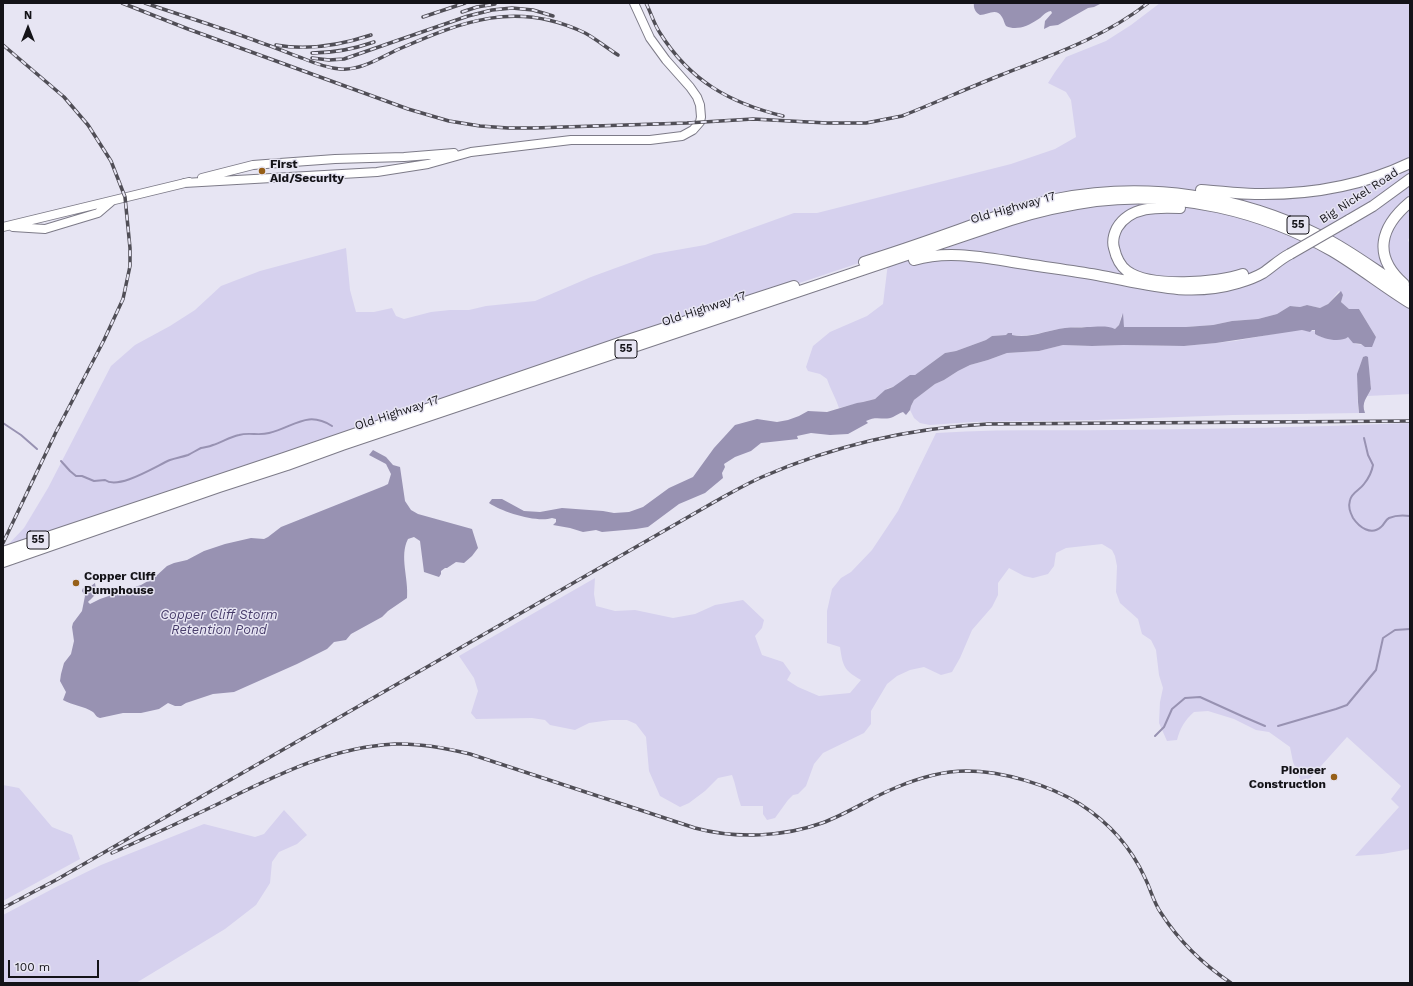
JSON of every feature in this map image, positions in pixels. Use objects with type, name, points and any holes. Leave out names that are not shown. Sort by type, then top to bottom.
[{"type":"main road","points":[[1172,193],[1184,189],[1254,194],[1312,191],[1364,181],[1393,172],[1410,164]]},
{"type":"main road","name":"Big Nickel Road","points":[[1281,259],[1373,206],[1410,179]]},
{"type":"main road","name":"Old Highway 17","points":[[3,552],[635,338],[874,259],[1015,210],[1056,199],[1080,195],[1133,192],[1172,193],[1211,197],[1232,202],[1295,224],[1334,243],[1410,292]]},
{"type":"main road","name":"Old Highway 17","points":[[3,562],[288,465],[342,445],[1011,220],[1036,212],[1084,203],[1119,199],[1143,199],[1223,208],[1250,216],[1302,236],[1333,252],[1410,304]]},
{"type":"main road","points":[[1410,202],[1395,216],[1386,230],[1384,250],[1385,258],[1390,268],[1410,289]]},
{"type":"main road","points":[[1207,206],[1190,208],[1152,208],[1130,214],[1121,222],[1113,239],[1118,262],[1128,272],[1144,278],[1163,281],[1187,282],[1236,277],[1281,259]]},
{"type":"main road","points":[[890,261],[910,261],[937,255],[970,256],[1097,275],[1153,287],[1184,290],[1237,283],[1262,274],[1281,259]]},
{"type":"street","points":[[4,227],[260,164],[471,152],[571,140],[650,140],[682,136],[693,130],[700,122],[700,105],[690,87],[656,48],[642,23],[634,3]]},
{"type":"street","points":[[184,183],[384,171],[428,164],[471,152]]},
{"type":"street","points":[[4,227],[45,230],[98,213],[112,200]]},
{"type":"shaded area","points":[[1160,3],[1410,3],[1410,236],[1408,240],[1410,245],[1410,292],[1321,235],[1133,191],[874,258],[3,550],[24,528],[48,488],[111,366],[135,345],[170,326],[195,310],[221,286],[260,271],[346,248],[350,290],[356,312],[374,312],[392,308],[396,316],[404,319],[431,312],[469,310],[486,306],[535,301],[591,277],[654,254],[705,245],[794,213],[817,213],[1011,164],[1055,149],[1076,137],[1071,100],[1066,92],[1048,83],[1066,57],[1106,41],[1131,25]]},
{"type":"shaded area","points":[[1119,200],[1223,208],[1303,237],[1410,304],[1410,394],[1367,396],[1371,388],[1368,357],[1363,357],[1358,376],[1359,413],[972,422],[930,425],[920,423],[914,418],[910,410],[914,400],[935,384],[970,365],[1007,353],[1039,351],[1063,345],[1184,346],[1235,341],[1302,330],[1316,331],[1315,334],[1327,338],[1335,339],[1348,337],[1356,344],[1364,345],[1376,337],[1359,309],[1349,309],[1341,302],[1343,295],[1339,291],[1333,299],[1320,308],[1307,305],[1300,307],[1290,306],[1277,314],[1258,319],[1232,321],[1213,325],[1186,327],[1124,327],[1122,314],[1119,325],[1115,329],[1077,327],[1018,336],[1008,333],[1006,335],[992,336],[986,340],[956,351],[945,353],[915,375],[893,387],[888,388],[875,399],[839,408],[827,379],[820,374],[808,371],[806,367],[813,346],[830,332],[867,316],[883,304],[888,263],[1011,220]]},
{"type":"shaded area","points":[[1410,423],[1410,849],[1382,854],[1355,856],[1399,807],[1391,799],[1401,786],[1347,737],[1303,786],[1293,762],[1290,747],[1269,732],[1256,730],[1234,719],[1208,711],[1194,712],[1183,724],[1177,740],[1167,741],[1159,723],[1160,702],[1163,688],[1159,675],[1156,650],[1151,640],[1142,634],[1138,619],[1120,603],[1116,592],[1117,566],[1115,556],[1112,550],[1102,544],[1066,548],[1056,553],[1054,566],[1048,574],[1033,578],[1024,576],[1009,568],[998,583],[998,595],[992,607],[972,630],[960,658],[952,672],[941,675],[924,667],[910,670],[897,676],[887,684],[871,711],[871,724],[864,733],[823,753],[814,764],[806,786],[798,794],[793,795],[788,800],[775,818],[767,820],[763,814],[763,806],[741,806],[732,775],[718,778],[705,791],[689,803],[680,807],[660,796],[649,771],[646,737],[636,724],[627,720],[611,720],[589,723],[575,730],[550,725],[545,720],[532,718],[476,719],[471,713],[478,691],[474,678],[459,656],[595,578],[594,594],[596,606],[615,611],[635,610],[673,618],[695,614],[715,605],[743,600],[764,620],[762,628],[755,636],[762,655],[783,662],[791,673],[787,680],[798,687],[819,696],[850,693],[861,680],[851,673],[843,664],[840,647],[827,643],[827,611],[832,589],[841,578],[851,572],[872,550],[898,511],[936,433],[1337,426]]},
{"type":"shaded area","points":[[3,785],[19,788],[52,827],[72,835],[80,859],[3,901]]},
{"type":"shaded area","points":[[284,810],[307,835],[297,844],[279,852],[272,862],[270,883],[256,905],[225,929],[136,983],[3,983],[3,915],[101,865],[204,824],[255,837],[264,834]]},
{"type":"water","points":[[974,3],[1102,3],[1088,8],[1058,25],[1050,26],[1044,29],[1045,21],[1052,13],[1051,11],[1047,12],[1030,24],[1014,28],[1006,26],[1002,17],[997,12],[980,15],[974,8]]},
{"type":"water","points":[[1341,291],[1343,295],[1341,302],[1349,309],[1359,309],[1376,337],[1372,347],[1365,347],[1361,344],[1353,343],[1348,337],[1341,340],[1332,340],[1315,334],[1315,330],[1310,332],[1302,330],[1216,343],[1184,346],[1063,345],[1039,351],[1007,353],[970,365],[935,384],[914,400],[906,415],[903,412],[890,418],[870,419],[866,421],[868,423],[848,434],[830,435],[811,433],[797,436],[798,439],[761,443],[751,451],[735,457],[724,464],[725,467],[722,473],[723,478],[705,493],[679,504],[648,527],[602,532],[596,530],[583,532],[553,525],[556,522],[556,519],[538,519],[520,516],[502,510],[489,503],[492,499],[502,499],[524,511],[540,512],[562,508],[614,513],[629,512],[643,507],[669,488],[693,477],[714,448],[735,425],[757,419],[777,422],[788,420],[808,411],[827,412],[875,399],[885,390],[893,387],[910,375],[915,375],[945,353],[956,351],[986,340],[992,336],[1012,333],[1012,335],[1025,336],[1059,329],[1101,326],[1115,329],[1119,325],[1123,313],[1124,327],[1186,327],[1213,325],[1232,321],[1258,319],[1277,314],[1290,306],[1300,307],[1307,305],[1320,308],[1328,304]]},
{"type":"water","points":[[1363,357],[1368,357],[1371,389],[1364,403],[1365,413],[1359,413],[1357,374]]},
{"type":"water","name":"Copper Cliff Storm Retention Pond","points":[[373,450],[386,457],[393,465],[400,467],[405,501],[411,510],[418,514],[472,529],[478,548],[464,563],[456,562],[445,568],[441,571],[439,577],[424,572],[420,541],[414,537],[408,539],[404,553],[407,598],[382,617],[351,634],[346,640],[334,642],[327,649],[297,664],[234,692],[213,694],[181,706],[175,706],[168,703],[159,709],[141,713],[123,713],[100,718],[89,710],[63,700],[66,692],[60,681],[61,674],[64,663],[71,654],[74,641],[72,627],[73,623],[82,611],[85,596],[82,591],[83,588],[87,589],[95,583],[96,592],[88,602],[90,604],[141,585],[155,577],[167,566],[174,563],[187,560],[204,551],[225,544],[251,538],[264,539],[281,527],[384,486],[388,484],[391,474],[386,464],[369,455]]},
{"type":"waterway","points":[[61,461],[76,476],[82,476],[94,481],[105,480],[119,482],[138,476],[170,460],[188,455],[201,448],[212,446],[239,435],[269,433],[300,421],[308,420],[323,421],[332,426]]},
{"type":"waterway","points":[[3,423],[21,435],[37,449]]},
{"type":"waterway","points":[[1364,438],[1368,455],[1373,465],[1365,482],[1351,497],[1349,507],[1353,518],[1362,527],[1373,531],[1381,527],[1389,518],[1394,516],[1410,516]]},
{"type":"waterway","points":[[1278,726],[1347,705],[1376,670],[1383,638],[1395,630],[1410,629]]},
{"type":"waterway","points":[[1155,736],[1164,727],[1172,709],[1185,698],[1200,697],[1265,726]]},
{"type":"railway","points":[[122,3],[188,29],[408,109],[449,121],[480,126],[508,128],[687,123],[753,119],[827,123],[866,123],[902,116],[1078,44],[1114,26],[1148,3]]},
{"type":"railway","points":[[145,3],[330,68],[356,68],[446,30],[490,18],[513,16],[536,18],[560,23],[585,33],[618,55]]},
{"type":"railway","points":[[423,17],[465,3]]},
{"type":"railway","points":[[646,3],[658,30],[672,50],[698,77],[729,97],[764,111],[783,116]]},
{"type":"railway","points":[[462,12],[477,7],[495,4]]},
{"type":"railway","points":[[312,58],[329,60],[344,59],[468,16],[492,10],[512,8],[533,10],[553,16]]},
{"type":"railway","points":[[276,45],[288,47],[325,46],[348,42],[371,35]]},
{"type":"railway","points":[[312,53],[344,50],[374,42]]},
{"type":"railway","points":[[3,45],[64,97],[88,125],[111,161],[125,197],[130,248],[130,266],[123,299],[104,340],[56,432],[3,543]]},
{"type":"railway","points":[[3,908],[56,880],[716,501],[762,477],[816,456],[872,440],[901,434],[959,426],[988,424],[1410,421]]},
{"type":"railway","points":[[112,853],[286,772],[328,756],[372,746],[414,744],[433,746],[470,754],[695,828],[711,832],[743,835],[775,834],[807,828],[849,811],[886,792],[930,776],[957,771],[995,773],[1025,780],[1068,797],[1090,811],[1109,827],[1133,856],[1145,878],[1158,909],[1168,923],[1193,952],[1231,983]]},
{"type":"place","name":"First Aid/Security","points":[[262,171]]},
{"type":"place","name":"Copper Cliff Pumphouse","points":[[76,583]]},
{"type":"place","name":"Pioneer Construction","points":[[1334,777]]}]
